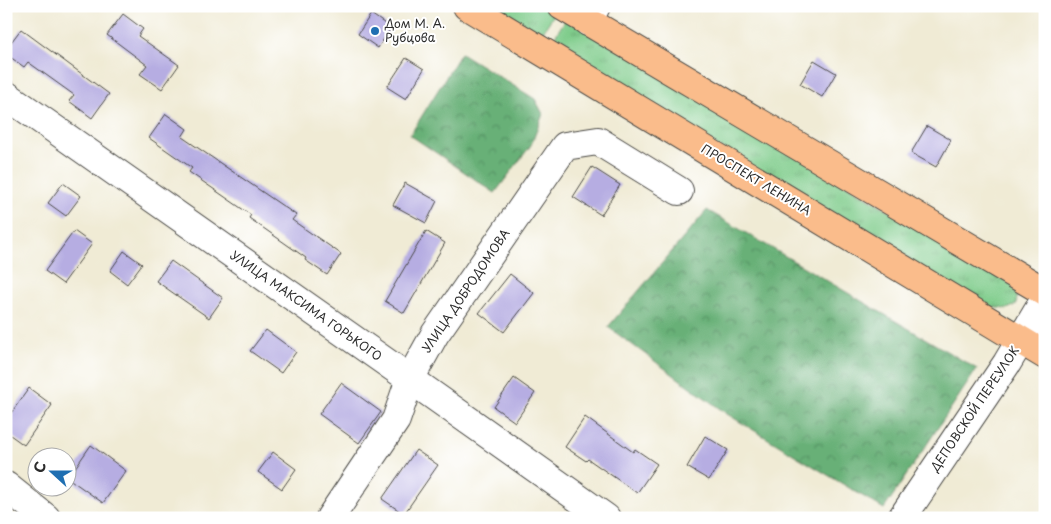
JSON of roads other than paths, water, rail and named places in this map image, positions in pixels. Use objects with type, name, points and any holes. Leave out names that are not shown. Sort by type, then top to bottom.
[{"type":"main road","name":"ПРОСПЕКТ ЛЕНИНА","points":[[467,6],[1045,355]]},
{"type":"main road","points":[[562,6],[592,14],[1045,292]]},
{"type":"street","name":"УЛИЦА МАКСИМА ГОРЬКОГО","points":[[6,95],[606,518]]},
{"type":"street","name":"УЛИЦА ДОБРОДОМОВА","points":[[330,518],[396,420],[410,379],[435,334],[564,146],[598,141],[679,191]]},
{"type":"street","name":"ДЕПОВСКОЙ ПЕРЕУЛОК","points":[[902,518],[1007,363],[1045,299]]},
{"type":"street","points":[[6,486],[46,518]]},
{"type":"place","name":"Дом М. А. Рубцова","points":[[375,31]]}]
